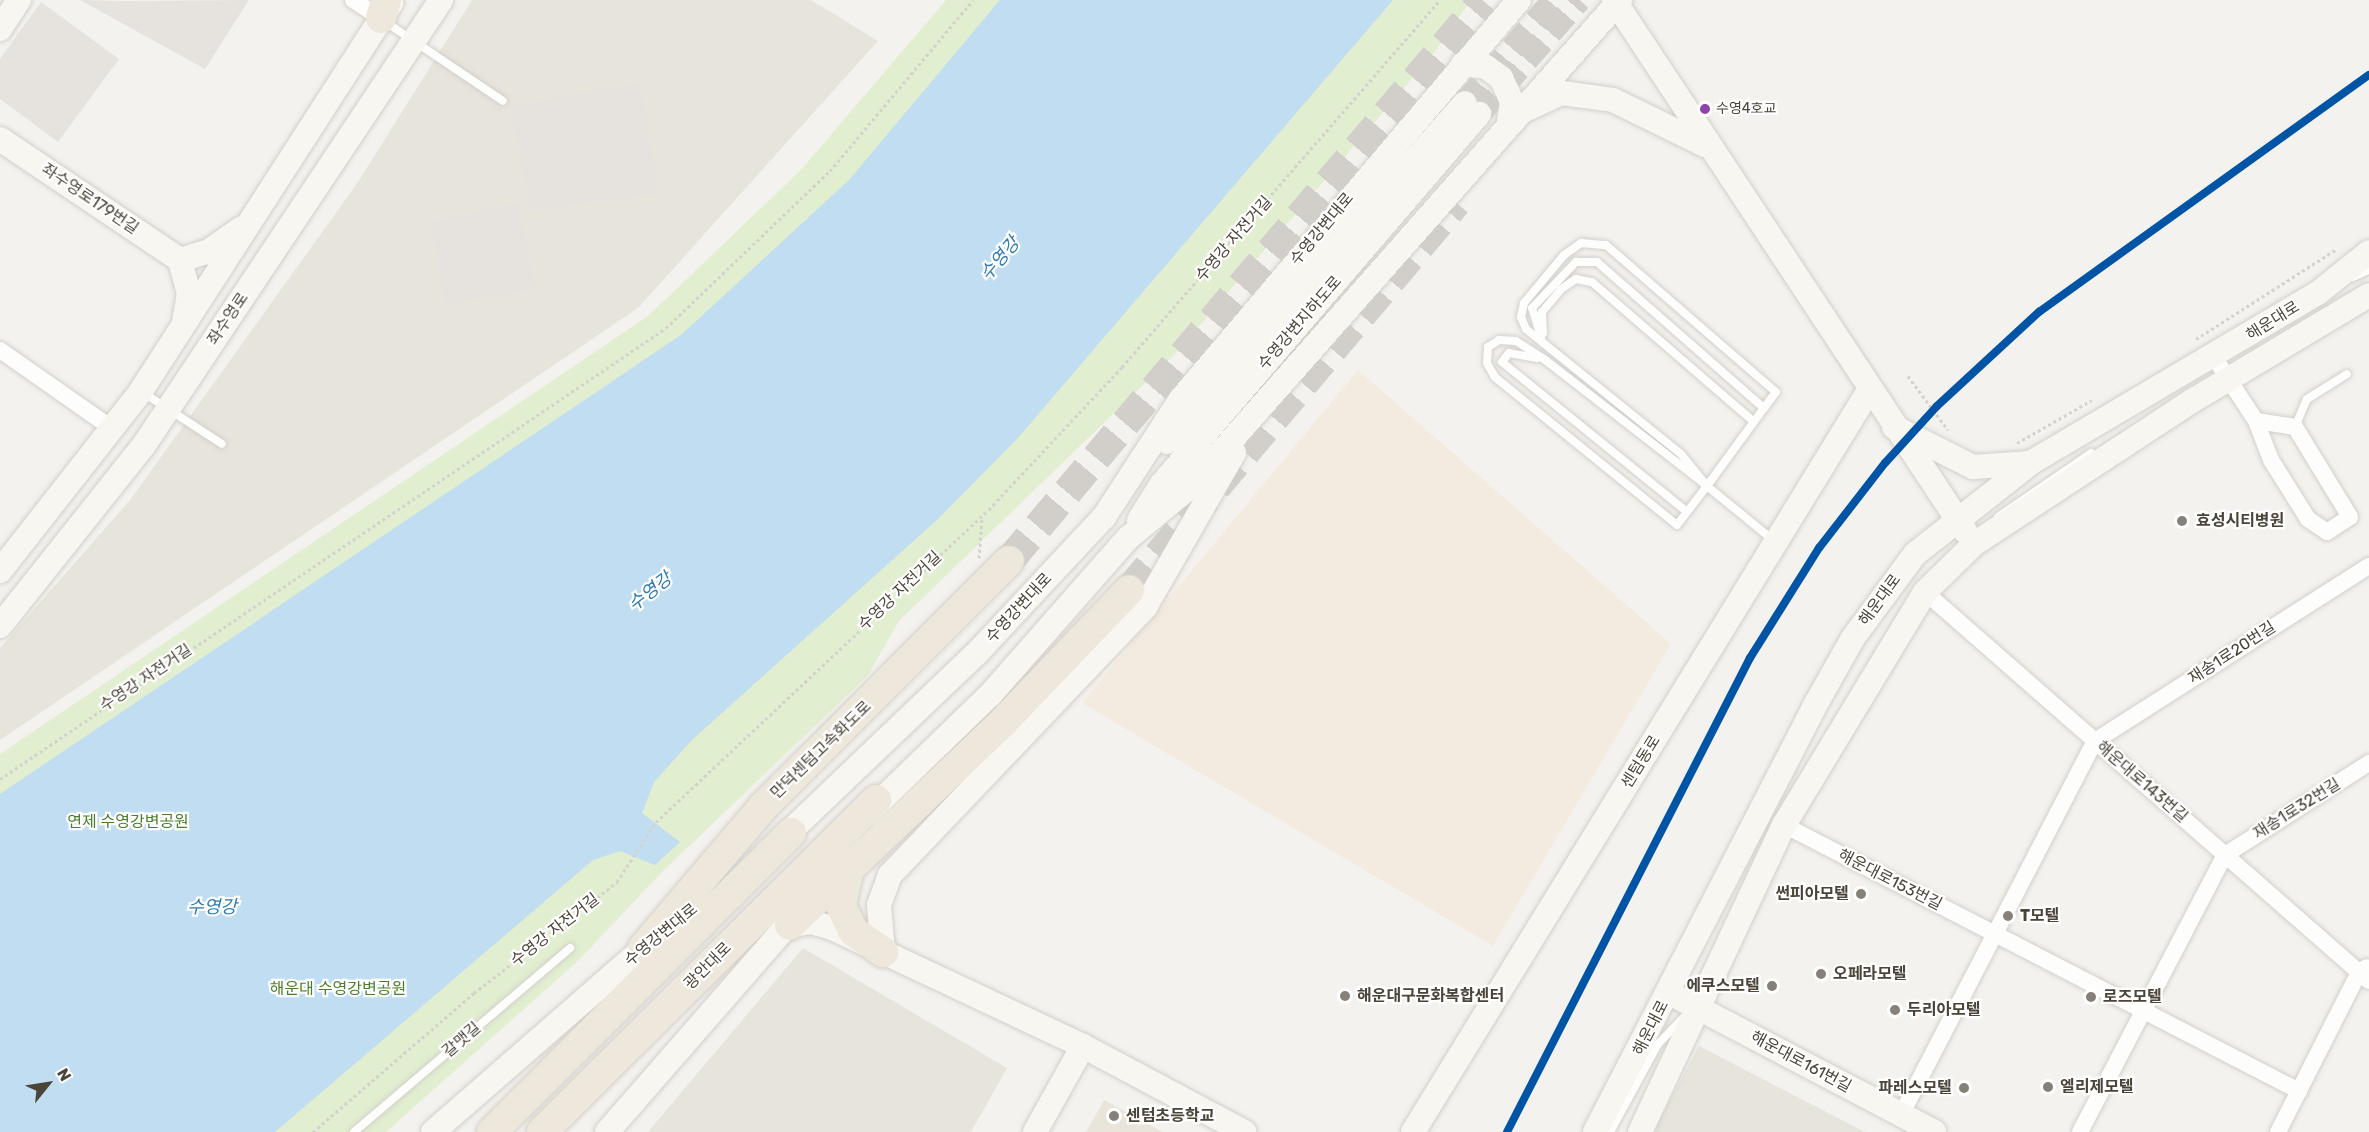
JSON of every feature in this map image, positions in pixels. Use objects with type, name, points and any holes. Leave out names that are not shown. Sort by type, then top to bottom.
[{"type":"highway","name":"만덕센텀고속화도로","points":[[643,948],[763,807],[1009,561]]},
{"type":"highway","points":[[790,925],[1004,721],[1129,590]]},
{"type":"highway","name":"광안대로","points":[[542,1132],[876,801]]},
{"type":"highway","points":[[492,1132],[791,833]]},
{"type":"highway","points":[[849,870],[841,905],[854,930],[883,952]]},
{"type":"main road","points":[[0,29],[19,0]]},
{"type":"main road","name":"좌수영로","points":[[0,626],[168,410],[441,0]]},
{"type":"main road","name":"수영강변대로","points":[[433,1132],[643,948],[791,833],[977,653],[1104,517],[1180,399],[1519,0]]},
{"type":"main road","points":[[1617,1],[1868,392],[1974,544]]},
{"type":"main road","name":"수영강변대로","points":[[607,1132],[790,925],[876,801],[990,695],[1128,538],[1191,485],[1617,1]]},
{"type":"main road","name":"좌수영로","points":[[4,559],[113,429],[141,391],[183,330],[387,6]]},
{"type":"main road","points":[[1463,64],[1486,68],[1502,78],[1512,102],[1513,117],[1562,93],[1613,100],[1710,148]]},
{"type":"main road","name":"수영강변지하도로","points":[[1104,517],[1472,108],[1161,485],[1128,538]]},
{"type":"main road","name":"좌수영로179번길","points":[[0,139],[180,260]]},
{"type":"main road","points":[[183,330],[189,294],[180,260],[209,251],[250,222]]},
{"type":"main road","name":"해운대로","points":[[1602,1128],[1669,993],[1853,638],[1915,554],[1956,518],[2032,462],[2214,357],[2318,293],[2369,252]]},
{"type":"main road","name":"해운대로","points":[[1640,1132],[1680,1055],[1695,1006],[1784,825],[1925,592],[1974,544],[2228,380],[2369,295]]},
{"type":"main road","name":"센텀동로","points":[[1413,1132],[1868,392]]},
{"type":"main road","points":[[883,952],[879,906],[890,875],[1144,607],[1263,403]]},
{"type":"main road","points":[[1890,425],[1973,467],[2032,462]]},
{"type":"main road","points":[[790,925],[811,922],[832,928],[1083,1046],[1244,1132]]},
{"type":"main road","name":"해운대로161번길","points":[[1669,993],[1934,1132]]},
{"type":"main road","points":[[1035,1132],[1083,1046]]},
{"type":"street","points":[[352,0],[387,6]]},
{"type":"street","points":[[0,350],[113,429]]},
{"type":"street","points":[[2214,357],[2256,421],[2271,460],[2308,519],[2327,532],[2350,517],[2295,427],[2256,421]]},
{"type":"street","name":"재송1로20번길","points":[[2095,741],[2369,566]]},
{"type":"street","name":"해운대로143번길","points":[[1925,592],[2225,855],[2366,973],[2278,1132]]},
{"type":"street","points":[[1901,1115],[2095,741]]},
{"type":"street","name":"재송1로32번길","points":[[2225,855],[2369,763]]},
{"type":"street","name":"해운대로153번길","points":[[1784,825],[2299,1092]]},
{"type":"street","points":[[2080,1132],[2225,855]]},
{"type":"lane","points":[[387,6],[414,40],[503,101]]},
{"type":"lane","points":[[1707,486],[1681,454],[1526,328],[1521,317],[1524,303],[1563,255],[1581,243],[1606,245],[1776,392],[1764,408],[1754,422],[1707,486],[1688,512],[1677,525],[1495,377],[1487,363],[1488,347],[1499,340],[1516,341],[1544,359],[1707,486],[1776,543]]},
{"type":"lane","points":[[1548,348],[1535,329],[1532,308],[1575,262],[1597,262],[1764,408]]},
{"type":"lane","points":[[2318,293],[2369,270]]},
{"type":"lane","points":[[1548,348],[1540,326],[1542,312],[1576,279],[1592,282],[1754,422]]},
{"type":"lane","points":[[1544,359],[1509,353],[1502,362],[1688,512]]},
{"type":"lane","points":[[2295,427],[2307,399],[2347,374]]},
{"type":"lane","points":[[141,391],[222,444]]},
{"type":"lane","name":"갈맷길","points":[[354,1132],[570,948]]},
{"type":"lane","points":[[1602,1128],[1658,1044],[1695,1006]]},
{"type":"path","name":"수영강 자전거길","points":[[0,779],[666,328],[830,171],[973,0]]},
{"type":"path","name":"수영강 자전거길","points":[[313,1132],[474,993],[617,882],[656,822],[993,505],[1137,350],[1440,0]]},
{"type":"path","points":[[2185,345],[2340,247]]},
{"type":"path","points":[[1908,376],[1955,440]]},
{"type":"path","points":[[2012,445],[2094,399]]},
{"type":"shaded area","points":[[80,0],[123,1],[249,0],[205,69]]},
{"type":"shaded area","points":[[472,0],[811,0],[878,41],[638,308],[0,740],[0,648],[130,500],[358,182]]},
{"type":"shaded area","points":[[41,2],[119,59],[58,142],[0,99],[0,59]]},
{"type":"shaded area","points":[[640,82],[659,194],[532,211],[510,107]]},
{"type":"shaded area","points":[[519,203],[535,290],[445,304],[431,221]]},
{"type":"shaded area","points":[[1358,370],[1671,644],[1493,946],[1082,703]]},
{"type":"shaded area","points":[[803,948],[1007,1068],[971,1132],[648,1132]]},
{"type":"shaded area","points":[[1699,1046],[1865,1132],[1653,1132]]},
{"type":"shaded area","name":"센텀초등학교","points":[[1104,1100],[1163,1132],[1086,1132]]},
{"type":"green space","name":"수영강","points":[[946,0],[1471,0],[1433,54],[1176,353],[899,621],[868,675],[660,874],[579,960],[386,1132],[0,1132],[0,754],[648,316],[801,170]]},
{"type":"water","name":"수영강","points":[[1000,0],[1393,0],[1017,439],[938,519],[692,740],[654,782],[642,813],[680,842],[655,865],[620,851],[593,860],[275,1132],[0,1132],[0,794],[681,335],[849,180]]},
{"type":"tunnel","points":[[1009,561],[1483,0]]},
{"type":"tunnel","points":[[1465,103],[1554,0]]},
{"type":"tunnel","points":[[1479,114],[1579,0]]},
{"type":"tunnel","points":[[1129,590],[1456,203]]},
{"type":"transit line","points":[[1507,1132],[1750,658],[1819,548],[1885,463],[1937,406],[2039,312],[2369,75]]},
{"type":"place","name":"수영4호교","points":[[1705,109]]},
{"type":"place","name":"효성시티병원","points":[[2182,521]]},
{"type":"place","name":"썬피아모텔","points":[[1861,894]]},
{"type":"place","name":"T모텔","points":[[2008,916]]},
{"type":"place","name":"오페라모텔","points":[[1821,974]]},
{"type":"place","name":"에쿠스모텔","points":[[1772,986]]},
{"type":"place","name":"해운대구문화복합센터","points":[[1345,996]]},
{"type":"place","name":"로즈모텔","points":[[2091,997]]},
{"type":"place","name":"두리아모텔","points":[[1895,1010]]},
{"type":"place","name":"엘리제모텔","points":[[2048,1087]]},
{"type":"place","name":"파레스모텔","points":[[1964,1088]]},
{"type":"place","name":"센텀초등학교","points":[[1114,1116]]},
{"type":"park label","name":"연제 수영강변공원","points":[[128,822]]},
{"type":"park label","name":"해운대 수영강변공원","points":[[338,989]]}]
